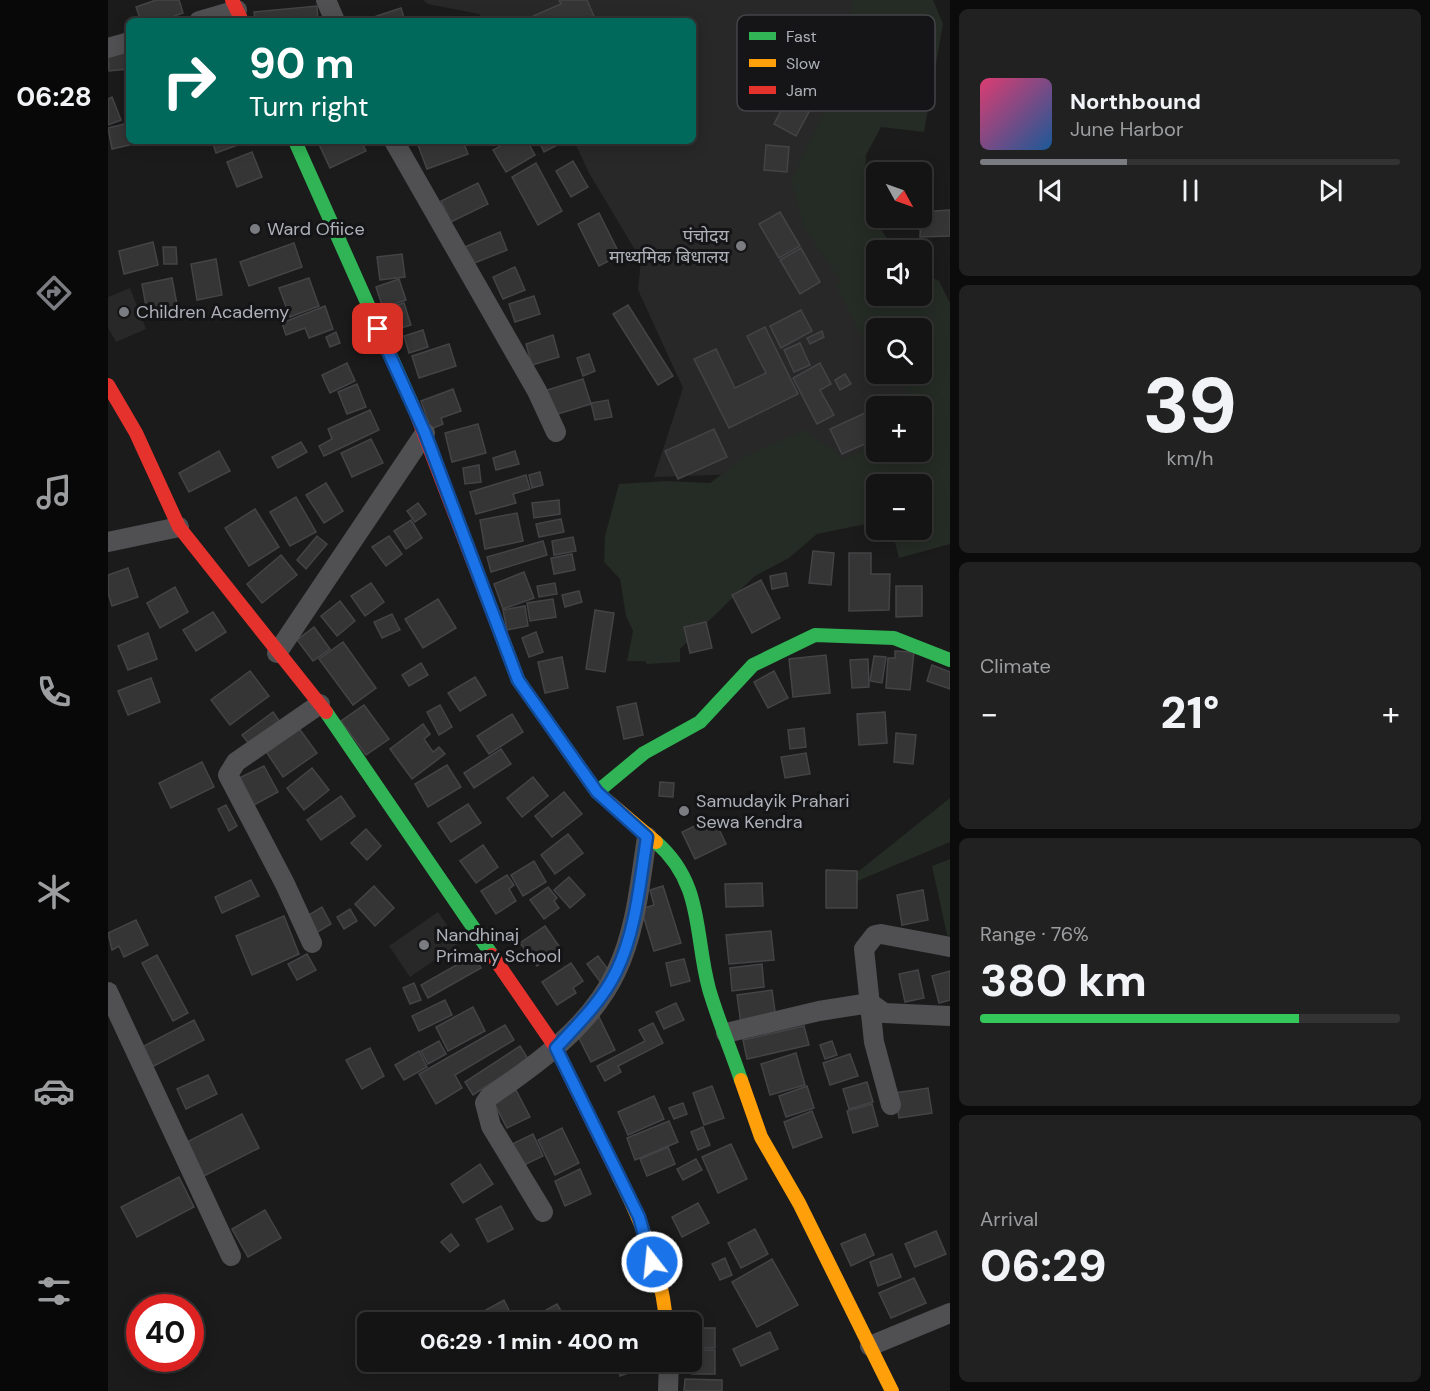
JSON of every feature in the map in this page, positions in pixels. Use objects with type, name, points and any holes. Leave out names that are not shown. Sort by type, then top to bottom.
[{"type":"street","points":[[326,0],[334,18]]},
{"type":"street","points":[[210,18],[237,10]]},
{"type":"street","points":[[108,48],[126,43]]},
{"type":"street","points":[[296,144],[425,433],[518,680],[597,792],[667,852],[692,892],[709,988],[760,1137],[799,1203],[891,1391]]},
{"type":"street","points":[[396,144],[537,391],[556,432]]},
{"type":"street","points":[[108,385],[136,433],[179,527],[277,653],[320,704],[556,1048],[639,1217],[665,1312]]},
{"type":"street","points":[[277,653],[425,433]]},
{"type":"street","points":[[108,542],[179,527]]},
{"type":"street","points":[[597,792],[644,753],[700,722],[753,665],[815,635],[894,638],[950,660]]},
{"type":"street","points":[[312,943],[285,884],[228,775],[236,762],[320,704]]},
{"type":"street","points":[[543,1212],[491,1126],[485,1103],[489,1097],[556,1048],[594,1007],[616,974],[627,945],[639,894],[647,837]]},
{"type":"street","points":[[891,1105],[874,1042],[864,949],[875,935],[881,934],[950,947]]},
{"type":"street","points":[[108,992],[231,1256]]},
{"type":"street","points":[[726,1033],[819,1011],[870,1003],[884,1013],[950,1016]]},
{"type":"street","points":[[870,1346],[950,1313]]},
{"type":"street","points":[[668,1391],[669,1372]]},
{"type":"shaded area","name":"पंचोदय माध्यमिक बिधालय","points":[[423,0],[872,0],[868,15],[737,15],[737,111],[843,111],[837,136],[866,255],[866,306],[876,306],[876,318],[866,318],[866,384],[919,384],[919,396],[866,396],[866,458],[853,470],[654,477],[683,388],[638,290],[641,260],[589,173],[575,144],[696,144],[696,18],[482,18],[479,14],[428,4]]},
{"type":"shaded area","points":[[853,0],[933,0],[943,24],[935,69],[935,15],[850,15]]},
{"type":"shaded area","points":[[824,111],[928,111],[924,132],[881,127],[866,155],[866,228],[880,228],[888,240],[866,240],[866,306],[932,306],[932,278],[939,281],[950,303],[950,544],[899,558],[894,540],[932,540],[932,474],[866,474],[866,524],[817,534],[789,558],[755,576],[680,649],[680,662],[647,664],[645,661],[627,661],[633,631],[626,616],[620,579],[604,562],[605,536],[619,484],[666,481],[710,483],[748,455],[804,430],[845,459],[866,448],[866,462],[932,462],[932,396],[909,396],[902,384],[932,384],[932,318],[866,318],[866,346],[835,283],[842,283],[804,227],[791,181]]},
{"type":"shaded area","name":"Children Academy","points":[[130,288],[146,329],[116,342],[108,328],[108,297]]},
{"type":"shaded area","points":[[950,798],[950,842],[834,891]]},
{"type":"shaded area","points":[[950,859],[950,936],[947,935],[932,866]]},
{"type":"shaded area","name":"Nandhinaj Primary School","points":[[438,912],[459,943],[410,977],[389,946]]},
{"type":"building","points":[[156,0],[179,0],[183,13],[169,18],[140,18],[136,7]]},
{"type":"building","points":[[559,0],[587,0],[595,18],[529,18],[561,4]]},
{"type":"building","points":[[317,6],[318,18],[255,18],[254,12]]},
{"type":"building","points":[[401,8],[404,18],[374,18]]},
{"type":"building","points":[[125,51],[126,69],[109,71],[108,53]]},
{"type":"building","points":[[112,97],[121,120],[108,125],[108,99]]},
{"type":"building","points":[[781,111],[809,111],[796,136],[774,124]]},
{"type":"building","points":[[126,124],[126,144],[134,144],[112,149],[108,128]]},
{"type":"building","points":[[213,144],[241,144],[216,153]]},
{"type":"building","points":[[319,144],[362,144],[366,151],[330,168]]},
{"type":"building","points":[[464,144],[468,154],[427,169],[418,145]]},
{"type":"building","points":[[504,144],[529,144],[535,155],[506,172],[493,150]]},
{"type":"building","points":[[540,144],[559,144],[544,152]]},
{"type":"building","points":[[766,145],[789,147],[787,172],[764,170]]},
{"type":"building","points":[[252,152],[262,177],[237,187],[227,162]]},
{"type":"building","points":[[573,161],[588,187],[571,197],[556,171]]},
{"type":"building","points":[[536,163],[562,211],[538,225],[512,177]]},
{"type":"building","points":[[478,183],[488,204],[451,222],[441,201]]},
{"type":"building","points":[[950,210],[950,236],[920,237],[920,228],[932,228],[932,211]]},
{"type":"building","points":[[780,212],[800,246],[779,258],[759,224]]},
{"type":"building","points":[[599,213],[620,255],[599,266],[578,224]]},
{"type":"building","points":[[500,232],[507,250],[472,264],[465,247]]},
{"type":"building","points":[[153,242],[158,265],[124,274],[119,251]]},
{"type":"building","points":[[294,243],[302,267],[249,286],[240,262]]},
{"type":"building","points":[[163,247],[176,247],[177,264],[164,264]]},
{"type":"building","points":[[801,248],[820,282],[800,294],[780,260]]},
{"type":"building","points":[[402,254],[405,277],[380,280],[377,257]]},
{"type":"building","points":[[216,259],[222,295],[197,300],[191,264]]},
{"type":"building","points":[[515,267],[525,290],[503,299],[493,277]]},
{"type":"building","points":[[172,278],[178,310],[148,317],[142,284]]},
{"type":"building","points":[[309,278],[319,306],[290,317],[279,288]]},
{"type":"building","points":[[399,279],[406,300],[383,308],[376,287]]},
{"type":"building","points":[[534,296],[540,314],[515,322],[509,304]]},
{"type":"building","points":[[404,303],[411,325],[391,331],[384,309]]},
{"type":"building","points":[[628,305],[673,376],[658,385],[613,314]]},
{"type":"building","points":[[325,306],[333,329],[309,338],[305,328],[286,335],[282,323]]},
{"type":"building","points":[[801,310],[812,331],[781,348],[770,326]]},
{"type":"building","points":[[765,327],[798,394],[729,428],[694,359],[716,349],[735,388],[766,373],[747,336]]},
{"type":"building","points":[[423,330],[428,347],[409,353],[404,336]]},
{"type":"building","points":[[822,331],[824,337],[810,344],[807,338]]},
{"type":"building","points":[[336,332],[340,343],[330,347],[326,337]]},
{"type":"building","points":[[553,335],[559,357],[532,365],[526,344]]},
{"type":"building","points":[[800,343],[810,365],[794,372],[784,350]]},
{"type":"building","points":[[449,344],[456,366],[419,378],[412,356]]},
{"type":"building","points":[[589,354],[595,371],[583,376],[577,358]]},
{"type":"building","points":[[347,363],[355,381],[330,393],[322,375]]},
{"type":"building","points":[[820,363],[831,384],[820,390],[834,415],[817,424],[793,378]]},
{"type":"building","points":[[845,374],[851,384],[840,390],[835,380]]},
{"type":"building","points":[[583,379],[591,404],[551,416],[544,391]]},
{"type":"building","points":[[357,384],[366,407],[347,414],[338,392]]},
{"type":"building","points":[[453,389],[461,411],[441,418],[443,424],[431,429],[421,401]]},
{"type":"building","points":[[608,400],[612,417],[595,420],[591,403]]},
{"type":"building","points":[[370,410],[379,430],[324,456],[319,446],[332,439],[328,429]]},
{"type":"building","points":[[866,412],[866,443],[842,454],[830,429]]},
{"type":"building","points":[[478,424],[486,453],[452,462],[445,433]]},
{"type":"building","points":[[714,429],[727,457],[678,479],[665,451]]},
{"type":"building","points":[[371,439],[383,463],[352,477],[341,453]]},
{"type":"building","points":[[301,442],[307,452],[278,468],[272,457]]},
{"type":"building","points":[[219,451],[230,471],[189,492],[179,473]]},
{"type":"building","points":[[515,451],[519,464],[496,470],[493,458]]},
{"type":"building","points":[[479,465],[481,482],[465,484],[463,468]]},
{"type":"building","points":[[540,472],[543,485],[532,488],[529,475]]},
{"type":"building","points":[[526,475],[530,489],[513,494],[516,503],[476,514],[470,492]]},
{"type":"building","points":[[326,483],[343,511],[324,523],[306,495]]},
{"type":"building","points":[[296,497],[316,532],[290,546],[270,512]]},
{"type":"building","points":[[559,500],[560,514],[534,518],[532,503]]},
{"type":"building","points":[[418,503],[426,514],[415,522],[407,511]]},
{"type":"building","points":[[255,509],[279,547],[249,566],[225,528]]},
{"type":"building","points":[[517,513],[523,541],[485,549],[480,520]]},
{"type":"building","points":[[561,519],[564,532],[539,537],[536,524]]},
{"type":"building","points":[[411,520],[422,538],[406,549],[394,531]]},
{"type":"building","points":[[317,536],[327,544],[306,569],[297,560]]},
{"type":"building","points":[[389,536],[402,554],[386,566],[372,547]]},
{"type":"building","points":[[573,537],[576,551],[554,555],[552,541]]},
{"type":"building","points":[[543,541],[547,555],[491,572],[487,557]]},
{"type":"building","points":[[813,551],[834,553],[831,585],[809,583]]},
{"type":"building","points":[[849,553],[871,553],[871,574],[890,574],[889,610],[849,611]]},
{"type":"building","points":[[572,554],[575,570],[554,574],[551,558]]},
{"type":"building","points":[[281,555],[297,575],[262,603],[247,584]]},
{"type":"building","points":[[128,568],[138,597],[112,606],[108,593],[108,575]]},
{"type":"building","points":[[524,572],[534,598],[503,609],[494,584]]},
{"type":"building","points":[[786,573],[788,586],[772,589],[770,576]]},
{"type":"building","points":[[761,580],[780,618],[752,633],[732,595]]},
{"type":"building","points":[[371,583],[384,602],[365,616],[351,596]]},
{"type":"building","points":[[555,583],[557,594],[539,597],[537,586]]},
{"type":"building","points":[[896,586],[922,586],[922,616],[896,617]]},
{"type":"building","points":[[175,587],[188,612],[160,628],[147,603]]},
{"type":"building","points":[[579,591],[582,602],[565,607],[562,595]]},
{"type":"building","points":[[438,599],[456,628],[423,648],[405,619]]},
{"type":"building","points":[[553,599],[556,617],[530,621],[527,603]]},
{"type":"building","points":[[340,601],[355,621],[337,636],[321,616]]},
{"type":"building","points":[[525,606],[528,626],[507,630],[503,610]]},
{"type":"building","points":[[595,610],[614,613],[605,672],[586,669]]},
{"type":"building","points":[[213,612],[226,632],[196,651],[183,630]]},
{"type":"building","points":[[392,614],[400,630],[382,638],[374,622]]},
{"type":"building","points":[[706,622],[712,648],[690,653],[684,627]]},
{"type":"building","points":[[314,627],[330,649],[313,661],[297,640]]},
{"type":"building","points":[[536,632],[543,652],[529,657],[522,638]]},
{"type":"building","points":[[148,633],[157,659],[128,670],[118,646]]},
{"type":"building","points":[[343,642],[376,688],[353,705],[319,659]]},
{"type":"building","points":[[895,651],[914,652],[910,690],[886,688],[888,658],[895,658]]},
{"type":"building","points":[[826,655],[830,693],[793,697],[789,659]]},
{"type":"building","points":[[874,656],[886,657],[882,683],[870,681]]},
{"type":"building","points":[[562,657],[568,688],[545,693],[538,662]]},
{"type":"building","points":[[868,659],[869,687],[852,688],[850,660]]},
{"type":"building","points":[[421,663],[428,675],[409,686],[402,675]]},
{"type":"building","points":[[932,665],[950,672],[950,689],[927,681]]},
{"type":"building","points":[[250,671],[269,696],[230,725],[211,700]]},
{"type":"building","points":[[774,671],[788,698],[768,708],[754,682]]},
{"type":"building","points":[[475,677],[486,695],[460,711],[448,693]]},
{"type":"building","points":[[151,678],[160,702],[128,715],[118,691]]},
{"type":"building","points":[[636,703],[643,735],[624,739],[617,707]]},
{"type":"building","points":[[364,705],[389,739],[366,755],[341,721]]},
{"type":"building","points":[[440,705],[452,727],[439,735],[427,712]]},
{"type":"building","points":[[273,712],[280,722],[250,745],[242,735]]},
{"type":"building","points":[[885,712],[887,743],[859,745],[857,714]]},
{"type":"building","points":[[512,714],[523,732],[489,754],[477,736]]},
{"type":"building","points":[[423,724],[430,734],[424,739],[433,752],[439,747],[445,754],[412,779],[390,749]]},
{"type":"building","points":[[298,727],[317,753],[283,777],[265,750]]},
{"type":"building","points":[[804,728],[806,747],[790,749],[788,730]]},
{"type":"building","points":[[896,733],[916,735],[913,764],[894,762]]},
{"type":"building","points":[[501,749],[511,764],[474,788],[464,773]]},
{"type":"building","points":[[806,753],[810,774],[785,778],[781,757]]},
{"type":"building","points":[[202,762],[214,787],[171,808],[159,783]]},
{"type":"building","points":[[447,765],[461,787],[428,807],[415,784]]},
{"type":"building","points":[[264,766],[278,792],[250,807],[237,779]]},
{"type":"building","points":[[312,768],[329,790],[304,810],[287,788]]},
{"type":"building","points":[[533,777],[548,796],[522,817],[507,798]]},
{"type":"building","points":[[660,782],[674,783],[673,797],[659,796]]},
{"type":"building","points":[[564,792],[582,814],[552,837],[535,816]]},
{"type":"building","points":[[341,796],[355,816],[321,840],[307,820]]},
{"type":"building","points":[[468,804],[481,823],[451,842],[438,823]]},
{"type":"building","points":[[226,805],[237,826],[229,831],[218,809]]},
{"type":"building","points":[[713,817],[726,844],[695,859],[682,832]]},
{"type":"building","points":[[366,829],[381,846],[367,860],[351,843]]},
{"type":"building","points":[[568,834],[583,853],[555,874],[541,855]]},
{"type":"building","points":[[483,845],[498,867],[476,883],[460,861]]},
{"type":"building","points":[[534,861],[546,882],[523,896],[511,875]]},
{"type":"building","points":[[826,870],[857,871],[857,908],[826,908]]},
{"type":"building","points":[[507,875],[514,885],[509,889],[516,901],[496,914],[481,891]]},
{"type":"building","points":[[569,877],[585,895],[570,908],[554,890]]},
{"type":"building","points":[[251,880],[259,896],[222,913],[215,897]]},
{"type":"building","points":[[762,883],[763,906],[726,907],[725,884]]},
{"type":"building","points":[[374,886],[394,908],[375,926],[355,904]]},
{"type":"building","points":[[663,886],[681,943],[654,951],[641,909],[654,905],[650,890]]},
{"type":"building","points":[[548,887],[557,898],[554,901],[559,908],[544,919],[530,900]]},
{"type":"building","points":[[923,890],[928,920],[902,925],[897,895]]},
{"type":"building","points":[[322,907],[331,924],[316,933],[307,916]]},
{"type":"building","points":[[350,909],[357,921],[344,929],[337,917]]},
{"type":"building","points":[[284,916],[299,954],[252,975],[236,936]]},
{"type":"building","points":[[136,920],[148,945],[124,957],[119,946],[112,950],[108,933]]},
{"type":"building","points":[[545,926],[561,949],[537,966],[520,943]]},
{"type":"building","points":[[771,931],[774,960],[729,964],[726,935]]},
{"type":"building","points":[[307,954],[316,970],[297,980],[288,964]]},
{"type":"building","points":[[157,955],[188,1013],[173,1021],[142,963]]},
{"type":"building","points":[[474,955],[481,968],[428,998],[421,985]]},
{"type":"building","points":[[598,956],[612,975],[601,983],[587,964]]},
{"type":"building","points":[[684,959],[690,981],[671,986],[666,963]]},
{"type":"building","points":[[571,963],[583,981],[573,988],[576,993],[557,1005],[542,982]]},
{"type":"building","points":[[762,964],[764,987],[732,991],[730,968]]},
{"type":"building","points":[[918,970],[924,998],[905,1002],[899,974]]},
{"type":"building","points":[[950,971],[950,1000],[939,1003],[932,976]]},
{"type":"building","points":[[414,983],[421,1000],[410,1004],[403,988]]},
{"type":"building","points":[[772,990],[776,1018],[741,1024],[737,995]]},
{"type":"building","points":[[445,1000],[452,1015],[419,1031],[412,1016]]},
{"type":"building","points":[[676,1003],[684,1020],[664,1029],[656,1012]]},
{"type":"building","points":[[473,1007],[485,1031],[448,1051],[436,1027]]},
{"type":"building","points":[[599,1017],[615,1050],[591,1062],[575,1030]]},
{"type":"building","points":[[194,1020],[204,1040],[150,1068],[140,1048]]},
{"type":"building","points":[[653,1023],[663,1043],[618,1066],[621,1072],[605,1081],[597,1066],[645,1041],[639,1030]]},
{"type":"building","points":[[505,1025],[514,1040],[455,1075],[462,1088],[436,1104],[419,1074]]},
{"type":"building","points":[[804,1026],[809,1045],[747,1059],[743,1040]]},
{"type":"building","points":[[439,1041],[446,1054],[428,1064],[421,1051]]},
{"type":"building","points":[[832,1041],[837,1055],[825,1059],[820,1045]]},
{"type":"building","points":[[520,1046],[528,1059],[473,1095],[465,1082]]},
{"type":"building","points":[[370,1048],[384,1076],[362,1089],[346,1060]]},
{"type":"building","points":[[419,1051],[427,1067],[404,1080],[395,1065]]},
{"type":"building","points":[[796,1053],[805,1085],[770,1095],[761,1064]]},
{"type":"building","points":[[850,1054],[858,1076],[830,1085],[823,1063]]},
{"type":"building","points":[[208,1075],[217,1094],[186,1109],[177,1089]]},
{"type":"building","points":[[867,1082],[873,1102],[849,1109],[843,1089]]},
{"type":"building","points":[[712,1086],[724,1118],[704,1125],[693,1093]]},
{"type":"building","points":[[807,1086],[814,1108],[786,1117],[779,1096]]},
{"type":"building","points":[[928,1088],[932,1113],[899,1118],[895,1093]]},
{"type":"building","points":[[516,1090],[530,1117],[507,1128],[493,1101]]},
{"type":"building","points":[[654,1096],[664,1119],[628,1135],[618,1112]]},
{"type":"building","points":[[683,1103],[687,1114],[674,1119],[669,1108]]},
{"type":"building","points":[[872,1104],[878,1126],[853,1133],[847,1111]]},
{"type":"building","points":[[812,1111],[822,1137],[793,1148],[784,1122]]},
{"type":"building","points":[[242,1114],[259,1148],[198,1179],[181,1145]]},
{"type":"building","points":[[669,1121],[678,1142],[635,1160],[627,1138]]},
{"type":"building","points":[[703,1127],[710,1145],[698,1150],[691,1132]]},
{"type":"building","points":[[562,1128],[579,1163],[555,1175],[538,1140]]},
{"type":"building","points":[[533,1134],[543,1156],[518,1168],[508,1146]]},
{"type":"building","points":[[731,1144],[747,1179],[718,1193],[702,1157]]},
{"type":"building","points":[[668,1147],[675,1164],[647,1176],[640,1159]]},
{"type":"building","points":[[696,1159],[702,1170],[683,1180],[677,1169]]},
{"type":"building","points":[[480,1164],[493,1184],[463,1203],[451,1184]]},
{"type":"building","points":[[580,1169],[591,1194],[565,1206],[555,1181]]},
{"type":"building","points":[[179,1177],[194,1207],[137,1237],[121,1207]]},
{"type":"building","points":[[698,1203],[709,1223],[682,1237],[672,1217]]},
{"type":"building","points":[[501,1206],[513,1229],[488,1242],[476,1219]]},
{"type":"building","points":[[265,1210],[281,1238],[248,1257],[232,1229]]},
{"type":"building","points":[[755,1229],[768,1254],[741,1268],[728,1243]]},
{"type":"building","points":[[936,1231],[946,1254],[915,1267],[905,1244]]},
{"type":"building","points":[[451,1234],[459,1245],[450,1252],[441,1242]]},
{"type":"building","points":[[865,1234],[874,1255],[851,1266],[841,1244]]},
{"type":"building","points":[[892,1254],[901,1277],[878,1286],[870,1262]]},
{"type":"building","points":[[725,1258],[732,1275],[720,1280],[712,1264]]},
{"type":"building","points":[[772,1259],[798,1305],[757,1327],[732,1282]]},
{"type":"building","points":[[914,1278],[926,1303],[891,1318],[879,1293]]},
{"type":"building","points":[[504,1300],[510,1312],[482,1312]]},
{"type":"building","points":[[557,1304],[562,1312],[542,1312]]},
{"type":"building","points":[[702,1328],[715,1328],[715,1348],[702,1348]]},
{"type":"building","points":[[770,1332],[778,1349],[741,1366],[733,1349]]},
{"type":"building","points":[[702,1350],[715,1350],[715,1374],[692,1374],[692,1372],[702,1372]]},
{"type":"building","points":[[619,1372],[631,1372],[620,1376]]},
{"type":"building","points":[[685,1379],[722,1380],[722,1391],[684,1391]]},
{"type":"traffic: fast","points":[[296,144],[414,408]]},
{"type":"traffic: fast","points":[[597,792],[644,753],[700,722],[753,665],[815,635],[894,638],[950,660]]},
{"type":"traffic: fast","points":[[326,712],[492,955]]},
{"type":"traffic: fast","points":[[656,842],[671,858],[690,892],[709,989],[741,1080]]},
{"type":"traffic: slow","points":[[503,640],[518,680],[597,792],[656,842]]},
{"type":"traffic: slow","points":[[741,1080],[761,1137],[799,1203],[892,1391]]},
{"type":"traffic: slow","points":[[618,1175],[649,1247],[665,1312]]},
{"type":"traffic: jam","points":[[232,0],[241,18]]},
{"type":"traffic: jam","points":[[108,385],[136,433],[179,527],[326,712]]},
{"type":"traffic: jam","points":[[414,408],[503,640]]},
{"type":"traffic: jam","points":[[492,955],[556,1048],[618,1175]]},
{"type":"place","name":"Ward Ofiice","points":[[255,229]]},
{"type":"place","name":"पंचोदय माध्यमिक बिधालय","points":[[741,246]]},
{"type":"place","name":"Children Academy","points":[[124,312]]},
{"type":"place","name":"Samudayik Prahari Sewa Kendra","points":[[684,811]]},
{"type":"place","name":"Nandhinaj Primary School","points":[[424,945]]},
{"type":"route","points":[[378,329],[425,433],[518,680],[597,792],[647,837],[639,894],[627,945],[616,974],[594,1007],[556,1048],[639,1217],[652,1262]]}]
